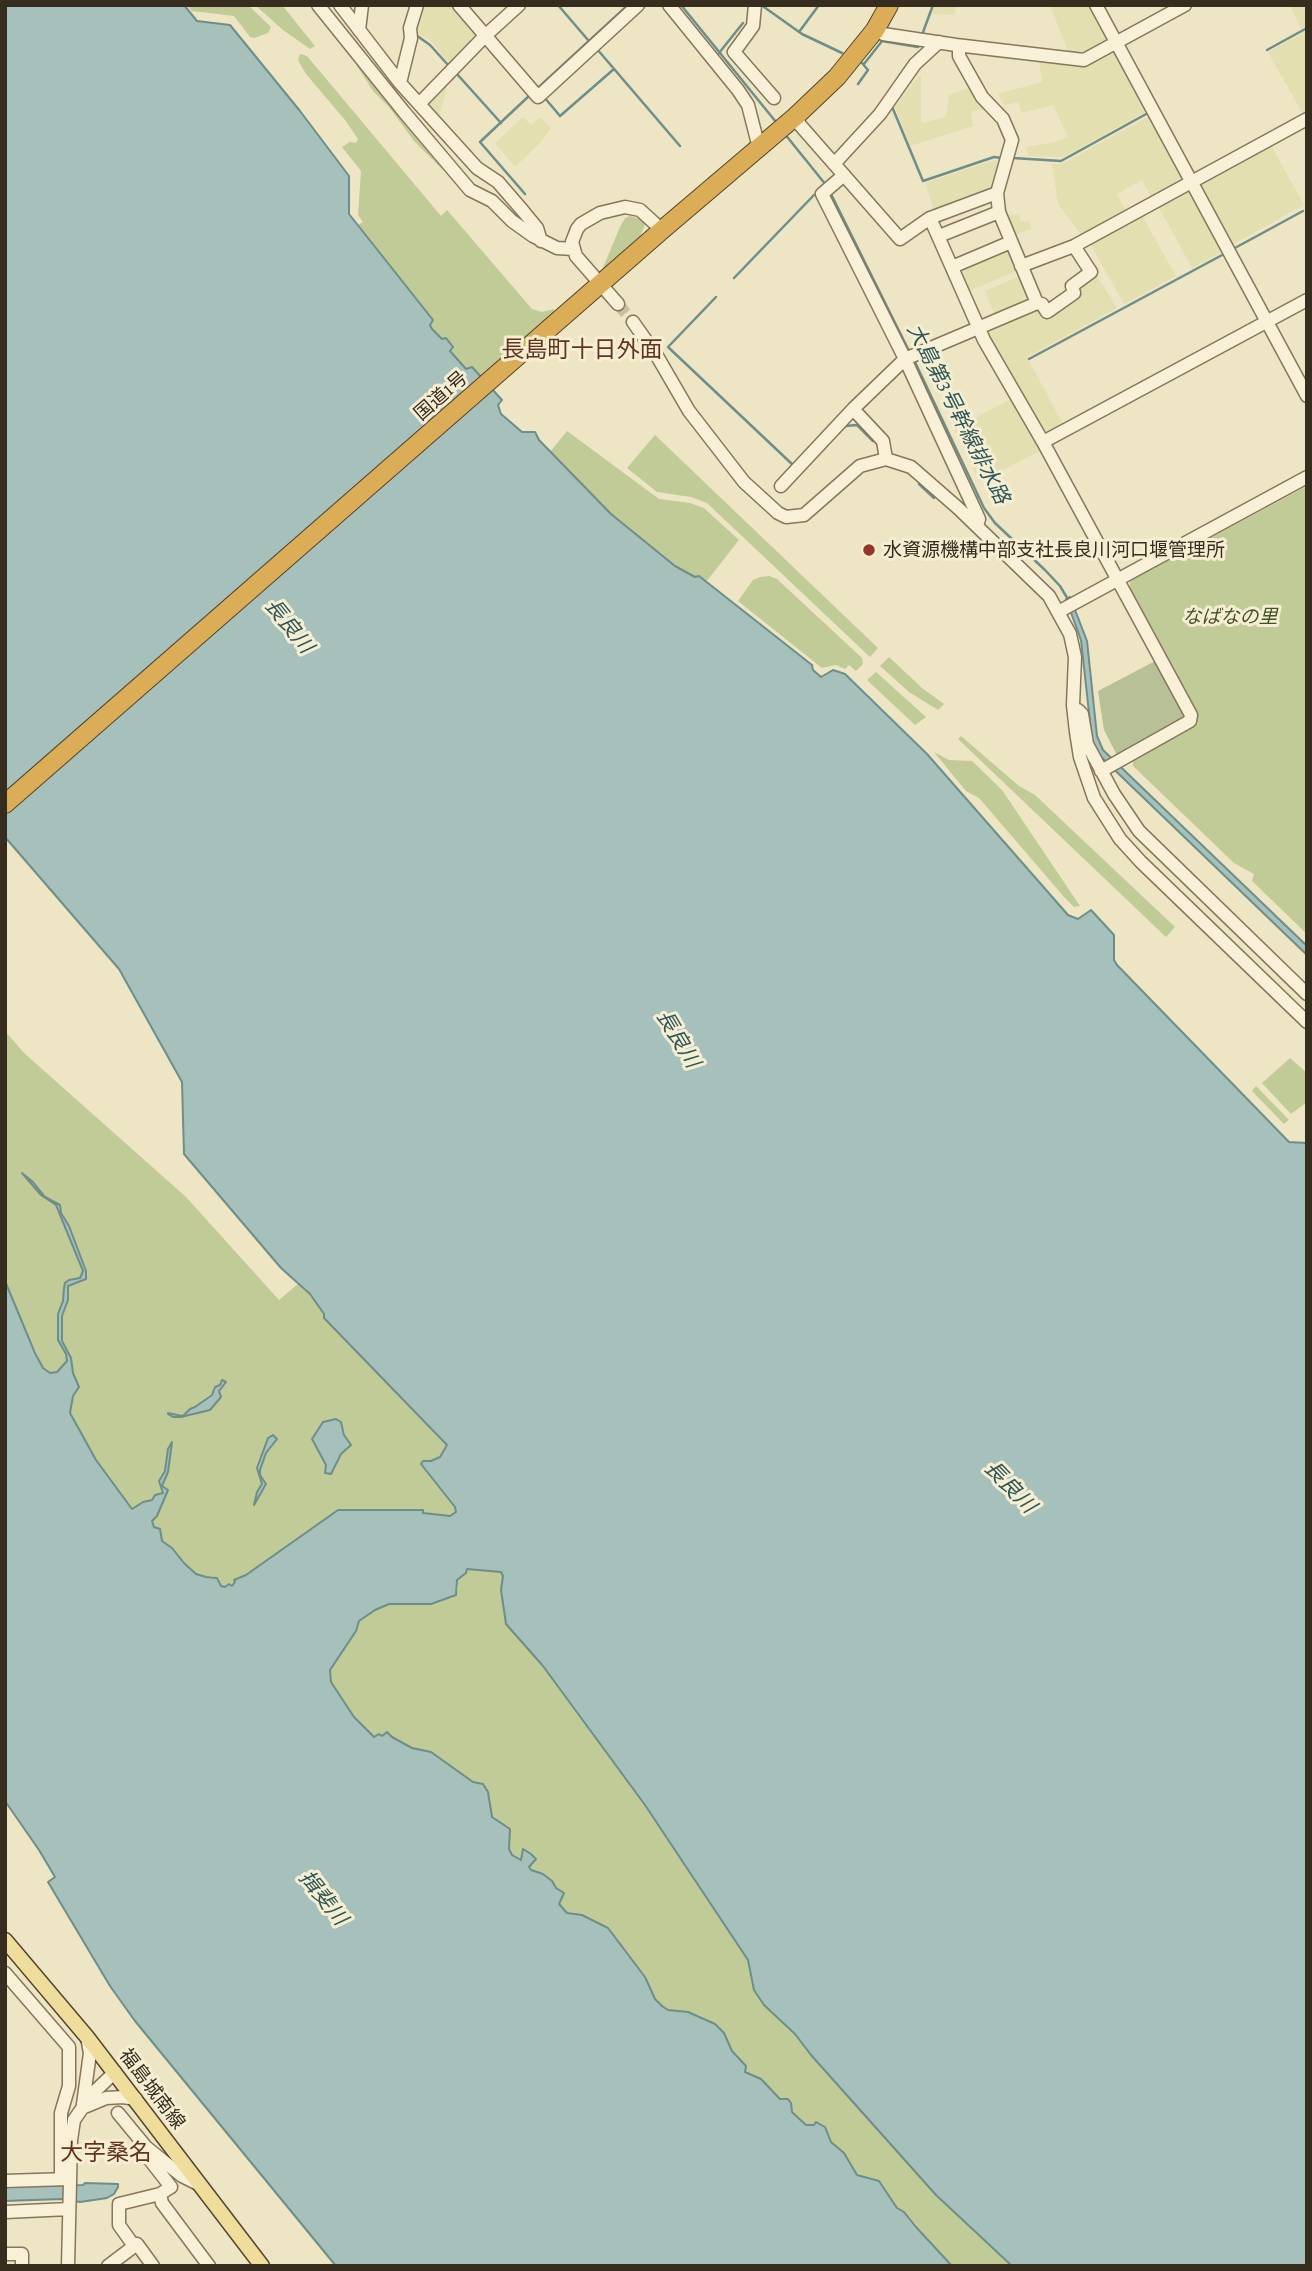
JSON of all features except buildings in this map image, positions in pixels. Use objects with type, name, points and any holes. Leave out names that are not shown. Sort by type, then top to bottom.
[{"type":"highway","name":"国道1号","points":[[5,804],[794,118],[836,77],[876,30],[888,5]]},
{"type":"main road","name":"福島城南線","points":[[5,1940],[115,2072],[262,2266]]},
{"type":"street","points":[[318,5],[463,183],[475,194],[492,201],[512,221],[541,241],[557,248],[573,249]]},
{"type":"street","points":[[340,5],[400,83],[477,168],[498,181],[537,228],[541,241]]},
{"type":"street","points":[[359,30],[362,5]]},
{"type":"street","points":[[400,83],[417,5]]},
{"type":"street","points":[[459,5],[538,97],[638,5]]},
{"type":"street","points":[[419,104],[519,5]]},
{"type":"street","points":[[669,5],[738,90],[748,105],[763,144]]},
{"type":"street","points":[[755,5],[753,26],[734,52],[774,98]]},
{"type":"street","points":[[1096,5],[1307,396]]},
{"type":"street","points":[[876,30],[883,34],[939,43],[1077,61],[1090,58],[1185,5]]},
{"type":"street","points":[[834,164],[880,114],[915,64],[939,43]]},
{"type":"street","points":[[959,46],[958,56],[982,97],[1003,119],[1012,140],[997,193],[999,212],[1037,303]]},
{"type":"street","points":[[794,118],[900,239],[930,218],[997,193]]},
{"type":"street","points":[[1021,265],[1074,246],[1307,120]]},
{"type":"street","points":[[844,175],[822,194],[909,357],[979,519],[977,526]]},
{"type":"street","points":[[618,304],[576,256],[573,249],[574,235],[581,224],[617,207],[640,210],[662,230]]},
{"type":"street","points":[[939,236],[999,212]]},
{"type":"street","points":[[930,218],[978,327],[1191,715],[1191,721],[1109,766]]},
{"type":"street","points":[[952,267],[1012,242]]},
{"type":"street","points":[[781,486],[853,409],[909,357],[1037,303],[1042,304],[1047,312],[1074,293],[1072,286],[1091,272],[1074,246]]},
{"type":"street","points":[[1043,442],[1307,300]]},
{"type":"street","points":[[633,321],[657,356],[677,394],[703,429],[744,482],[778,513],[786,517],[804,515],[860,466],[886,459],[911,467],[1031,577],[1061,610],[1070,634],[1075,657],[1073,705],[1080,757],[1094,798],[1120,839],[1140,862],[1307,1021]]},
{"type":"street","points":[[853,409],[883,441],[886,459]]},
{"type":"street","points":[[1061,610],[1307,477]]},
{"type":"street","points":[[1073,705],[1082,714],[1087,744],[1109,766],[1139,831],[1307,994]]},
{"type":"street","points":[[5,1973],[69,2048],[69,2086],[61,2113],[69,2209],[68,2266]]},
{"type":"street","points":[[82,2108],[89,2068],[87,2037]]},
{"type":"street","points":[[67,2181],[74,2120],[92,2094],[115,2072]]},
{"type":"street","points":[[82,2108],[106,2098],[123,2096],[136,2099]]},
{"type":"street","points":[[118,2113],[142,2143],[182,2176],[200,2185]]},
{"type":"street","points":[[134,2246],[119,2225],[119,2204],[160,2194],[171,2186],[139,2146],[142,2143]]},
{"type":"street","points":[[5,2181],[67,2181]]},
{"type":"street","points":[[160,2194],[162,2203],[209,2266]]},
{"type":"street","points":[[5,2212],[69,2209]]},
{"type":"street","points":[[108,2266],[137,2244],[153,2266]]},
{"type":"street","points":[[5,2254],[22,2254],[22,2266]]},
{"type":"shaded area","points":[[421,5],[453,5],[478,33],[478,37],[451,65],[430,40],[415,31]]},
{"type":"shaded area","points":[[934,5],[957,5],[954,15],[931,14]]},
{"type":"shaded area","points":[[1059,5],[1093,5],[1111,40],[1094,53],[1070,56],[1051,8]]},
{"type":"shaded area","points":[[1290,5],[1307,5],[1307,26],[1301,29]]},
{"type":"shaded area","points":[[1307,31],[1307,114],[1304,116],[1268,52]]},
{"type":"shaded area","points":[[1114,50],[1147,111],[1063,157],[1028,156],[1026,147],[1068,137],[1053,105],[1021,113],[1019,102],[1004,105],[998,94],[1042,82],[1039,61]]},
{"type":"shaded area","points":[[921,74],[923,123],[946,117],[949,95],[972,87],[985,108],[971,112],[973,126],[910,146],[895,107]]},
{"type":"shaded area","points":[[448,82],[439,118],[425,104]]},
{"type":"shaded area","points":[[1150,116],[1185,180],[1152,198],[1142,180],[1117,194],[1127,213],[1083,237],[1058,204],[1052,164],[1062,164]]},
{"type":"shaded area","points":[[523,117],[531,125],[540,117],[551,128],[515,167],[495,143]]},
{"type":"shaded area","points":[[1270,143],[1304,205],[1230,246],[1196,183]]},
{"type":"shaded area","points":[[995,160],[1001,161],[994,190],[934,211],[925,183]]},
{"type":"shaded area","points":[[1189,187],[1223,251],[1192,268],[1157,204]]},
{"type":"shaded area","points":[[1019,214],[1021,222],[1029,221],[1031,229],[1012,236],[1006,216]]},
{"type":"shaded area","points":[[1141,214],[1176,276],[1124,304],[1089,242]]},
{"type":"shaded area","points":[[1008,247],[1017,271],[969,291],[958,267]]},
{"type":"shaded area","points":[[1095,273],[1117,308],[1027,357],[1064,426],[1044,437],[987,333],[1038,310],[1045,321],[1082,295],[1079,287],[1094,278]]},
{"type":"shaded area","points":[[1021,277],[1030,298],[1028,302],[995,316],[985,291]]},
{"type":"shaded area","points":[[1015,397],[1042,450],[980,482],[954,429]]},
{"type":"green space","points":[[187,5],[248,5],[271,27],[268,33],[250,37],[234,16],[192,11]]},
{"type":"green space","points":[[255,5],[282,5],[315,46],[310,49]]},
{"type":"green space","points":[[300,54],[307,56],[441,216],[447,210],[532,309],[542,312],[554,309],[554,312],[480,377],[472,367],[466,369],[432,329],[430,324],[433,320],[358,225],[363,222],[358,215],[361,171],[342,147],[350,142],[356,143],[358,139],[306,74],[298,60]]},
{"type":"green space","points":[[352,58],[445,169],[414,141],[389,107],[373,91]]},
{"type":"green space","points":[[630,216],[645,224],[640,237],[602,270],[620,227],[625,218]]},
{"type":"green space","points":[[567,431],[659,499],[690,503],[704,508],[739,540],[706,582],[699,576],[695,578],[675,566],[611,514],[550,452]]},
{"type":"green space","points":[[655,435],[878,648],[870,657],[707,503],[691,497],[657,492],[627,468]]},
{"type":"green space","name":"なばなの里","points":[[1307,486],[1307,934],[1252,881],[1254,874],[1234,863],[1133,766],[1133,759],[1198,723],[1130,596],[1130,581]]},
{"type":"green space","points":[[769,576],[777,579],[862,658],[863,664],[856,671],[849,665],[845,669],[836,665],[822,668],[738,601],[753,580]]},
{"type":"green space","points":[[889,657],[922,688],[944,704],[938,710],[909,692],[880,666]]},
{"type":"green space","points":[[1157,660],[1185,712],[1183,720],[1117,755],[1104,730],[1098,691]]},
{"type":"green space","points":[[876,672],[926,717],[915,725],[867,680]]},
{"type":"green space","points":[[961,736],[1019,786],[1035,795],[1175,927],[1166,937],[958,739]]},
{"type":"green space","points":[[934,752],[949,760],[972,761],[1002,790],[1080,906],[1074,907],[1065,898],[979,798],[966,791]]},
{"type":"green space","points":[[5,1031],[24,1053],[186,1197],[279,1300],[298,1284],[310,1294],[324,1318],[447,1445],[440,1457],[423,1461],[456,1507],[456,1512],[450,1516],[423,1513],[423,1510],[338,1510],[235,1581],[232,1587],[221,1586],[213,1576],[196,1574],[162,1541],[160,1529],[154,1527],[151,1521],[166,1495],[167,1490],[162,1486],[168,1472],[169,1451],[165,1472],[159,1481],[163,1493],[132,1509],[96,1460],[70,1413],[73,1396],[79,1387],[71,1358],[62,1341],[62,1316],[68,1300],[68,1286],[86,1279],[87,1275],[69,1226],[57,1203],[45,1197],[32,1181],[41,1195],[56,1204],[83,1271],[80,1278],[64,1288],[58,1314],[58,1340],[67,1361],[57,1372],[50,1373],[43,1368],[5,1281]],"holes":[[[226,1382],[219,1391],[218,1401],[210,1410],[182,1417]],[[323,1422],[344,1431],[349,1448],[325,1473],[326,1465],[312,1439]]]},
{"type":"green space","points":[[1290,1058],[1307,1073],[1307,1102],[1291,1114],[1262,1083]]},
{"type":"green space","points":[[1256,1086],[1289,1120],[1284,1124],[1252,1091]]},
{"type":"green space","points":[[466,1569],[501,1572],[506,1624],[543,1666],[645,1805],[748,1960],[750,1974],[764,2005],[795,2034],[936,2195],[1012,2266],[950,2264],[904,2212],[897,2208],[879,2181],[857,2175],[844,2153],[831,2142],[825,2127],[806,2125],[791,2112],[791,2103],[780,2099],[761,2079],[745,2072],[738,2057],[731,2051],[724,2033],[715,2024],[662,2006],[655,1999],[645,1977],[599,1923],[582,1915],[567,1913],[559,1904],[561,1902],[552,1881],[528,1867],[533,1864],[512,1855],[509,1849],[510,1829],[492,1817],[488,1792],[431,1752],[412,1748],[392,1737],[374,1738],[354,1717],[331,1682],[330,1670],[356,1631],[359,1621],[389,1604],[431,1604],[458,1590],[457,1580]]},
{"type":"water","points":[[5,5],[184,5],[197,21],[230,25],[349,176],[349,214],[433,320],[430,325],[432,329],[442,339],[446,338],[453,347],[450,351],[466,369],[472,367],[502,400],[498,405],[501,414],[522,432],[535,432],[539,440],[611,514],[675,566],[695,577],[699,576],[812,665],[813,670],[821,677],[833,670],[845,674],[927,754],[1068,915],[1078,919],[1091,910],[1114,935],[1114,960],[1117,965],[1289,1142],[1307,1143],[1307,2266],[1012,2266],[936,2195],[795,2034],[764,2005],[754,1990],[748,1960],[645,1805],[543,1666],[506,1624],[501,1572],[467,1569],[457,1580],[456,1595],[431,1604],[389,1604],[375,1610],[359,1621],[356,1631],[330,1670],[331,1682],[354,1717],[374,1737],[387,1732],[412,1748],[431,1752],[473,1782],[483,1784],[488,1792],[492,1817],[510,1829],[509,1849],[512,1855],[521,1860],[523,1849],[536,1859],[529,1867],[543,1874],[564,1893],[559,1904],[567,1913],[582,1915],[608,1928],[645,1977],[655,1999],[662,2006],[668,2010],[688,2012],[715,2024],[724,2033],[732,2051],[746,2066],[745,2072],[761,2079],[780,2099],[788,2099],[792,2112],[806,2125],[814,2125],[816,2122],[825,2127],[831,2142],[844,2153],[857,2175],[879,2181],[897,2208],[904,2212],[952,2266],[336,2266],[135,2021],[110,1986],[48,1882],[55,1877],[5,1801],[5,1281],[35,1353],[43,1368],[50,1373],[57,1372],[67,1361],[58,1340],[58,1314],[65,1283],[80,1278],[83,1271],[56,1205],[41,1195],[22,1173],[45,1197],[60,1205],[86,1271],[86,1279],[68,1286],[68,1300],[62,1316],[62,1341],[71,1358],[79,1387],[73,1396],[70,1413],[96,1460],[132,1509],[163,1493],[159,1481],[165,1471],[168,1449],[172,1442],[168,1472],[162,1486],[168,1490],[157,1516],[152,1521],[154,1527],[160,1529],[162,1541],[196,1574],[217,1578],[221,1586],[232,1586],[234,1580],[246,1575],[338,1510],[423,1510],[423,1513],[450,1516],[456,1512],[455,1507],[421,1464],[423,1461],[440,1457],[447,1445],[324,1318],[310,1294],[281,1268],[184,1154],[182,1082],[119,969],[5,837]]},
{"type":"water","points":[[1070,597],[1087,641],[1097,736],[1103,750],[1307,946],[1307,955],[1098,754],[1092,740],[1081,640],[1066,599]]},
{"type":"water","points":[[222,1380],[226,1382],[219,1391],[221,1397],[210,1410],[181,1417],[168,1414],[184,1415],[212,1395]]},
{"type":"water","points":[[336,1419],[341,1422],[344,1435],[351,1445],[341,1454],[331,1474],[325,1473],[326,1465],[312,1439],[323,1422]]},
{"type":"water","points":[[273,1435],[277,1439],[266,1453],[260,1470],[266,1484],[254,1505],[262,1484],[257,1468],[268,1438]]},
{"type":"water","points":[[118,2184],[118,2187],[114,2194],[107,2198],[80,2202],[62,2199],[5,2201],[5,2186]]},
{"type":"waterway","points":[[558,5],[588,40]]},
{"type":"waterway","points":[[539,87],[628,5]]},
{"type":"waterway","name":"大島第3号幹線排水路","points":[[681,5],[776,122]]},
{"type":"waterway","points":[[799,32],[819,5]]},
{"type":"waterway","points":[[922,35],[933,5]]},
{"type":"waterway","points":[[764,7],[802,34],[842,53]]},
{"type":"waterway","points":[[719,53],[743,23]]},
{"type":"waterway","points":[[1267,50],[1307,28]]},
{"type":"waterway","points":[[416,35],[430,45],[449,66]]},
{"type":"waterway","points":[[864,64],[882,41],[918,47]]},
{"type":"waterway","points":[[597,49],[680,146]]},
{"type":"waterway","points":[[858,84],[868,70],[862,63]]},
{"type":"waterway","points":[[544,97],[560,116],[614,69]]},
{"type":"waterway","points":[[457,74],[501,123]]},
{"type":"waterway","points":[[525,194],[480,142],[530,95]]},
{"type":"waterway","points":[[893,109],[923,181],[994,157],[1001,158]]},
{"type":"waterway","points":[[1013,158],[1061,161],[1148,113]]},
{"type":"waterway","name":"大島第3号幹線排水路","points":[[784,133],[826,185]]},
{"type":"waterway","name":"大島第3号幹線排水路","points":[[831,194],[909,351]]},
{"type":"waterway","points":[[734,278],[814,195]]},
{"type":"waterway","points":[[1233,249],[1303,211]]},
{"type":"waterway","points":[[1029,359],[1224,254]]},
{"type":"waterway","points":[[716,297],[668,347],[793,465]]},
{"type":"waterway","name":"大島第3号幹線排水路","points":[[914,360],[984,508],[995,523],[1060,586],[1069,601]]},
{"type":"waterway","points":[[845,426],[857,425],[873,441]]},
{"type":"waterway","points":[[919,484],[934,498]]},
{"type":"tunnel","points":[[618,304],[633,322]]},
{"type":"place","name":"水資源機構中部支社長良川河口堰管理所","points":[[869,550]]},
{"type":"district","name":"長島町十日外面","points":[[582,350]]},
{"type":"district","name":"大字桑名","points":[[106,2153]]},
{"type":"water label","name":"長良川","points":[[289,626]]},
{"type":"water label","name":"長良川","points":[[678,1039]]},
{"type":"water label","name":"長良川","points":[[1010,1487]]},
{"type":"water label","name":"揖斐川","points":[[323,1898]]}]
